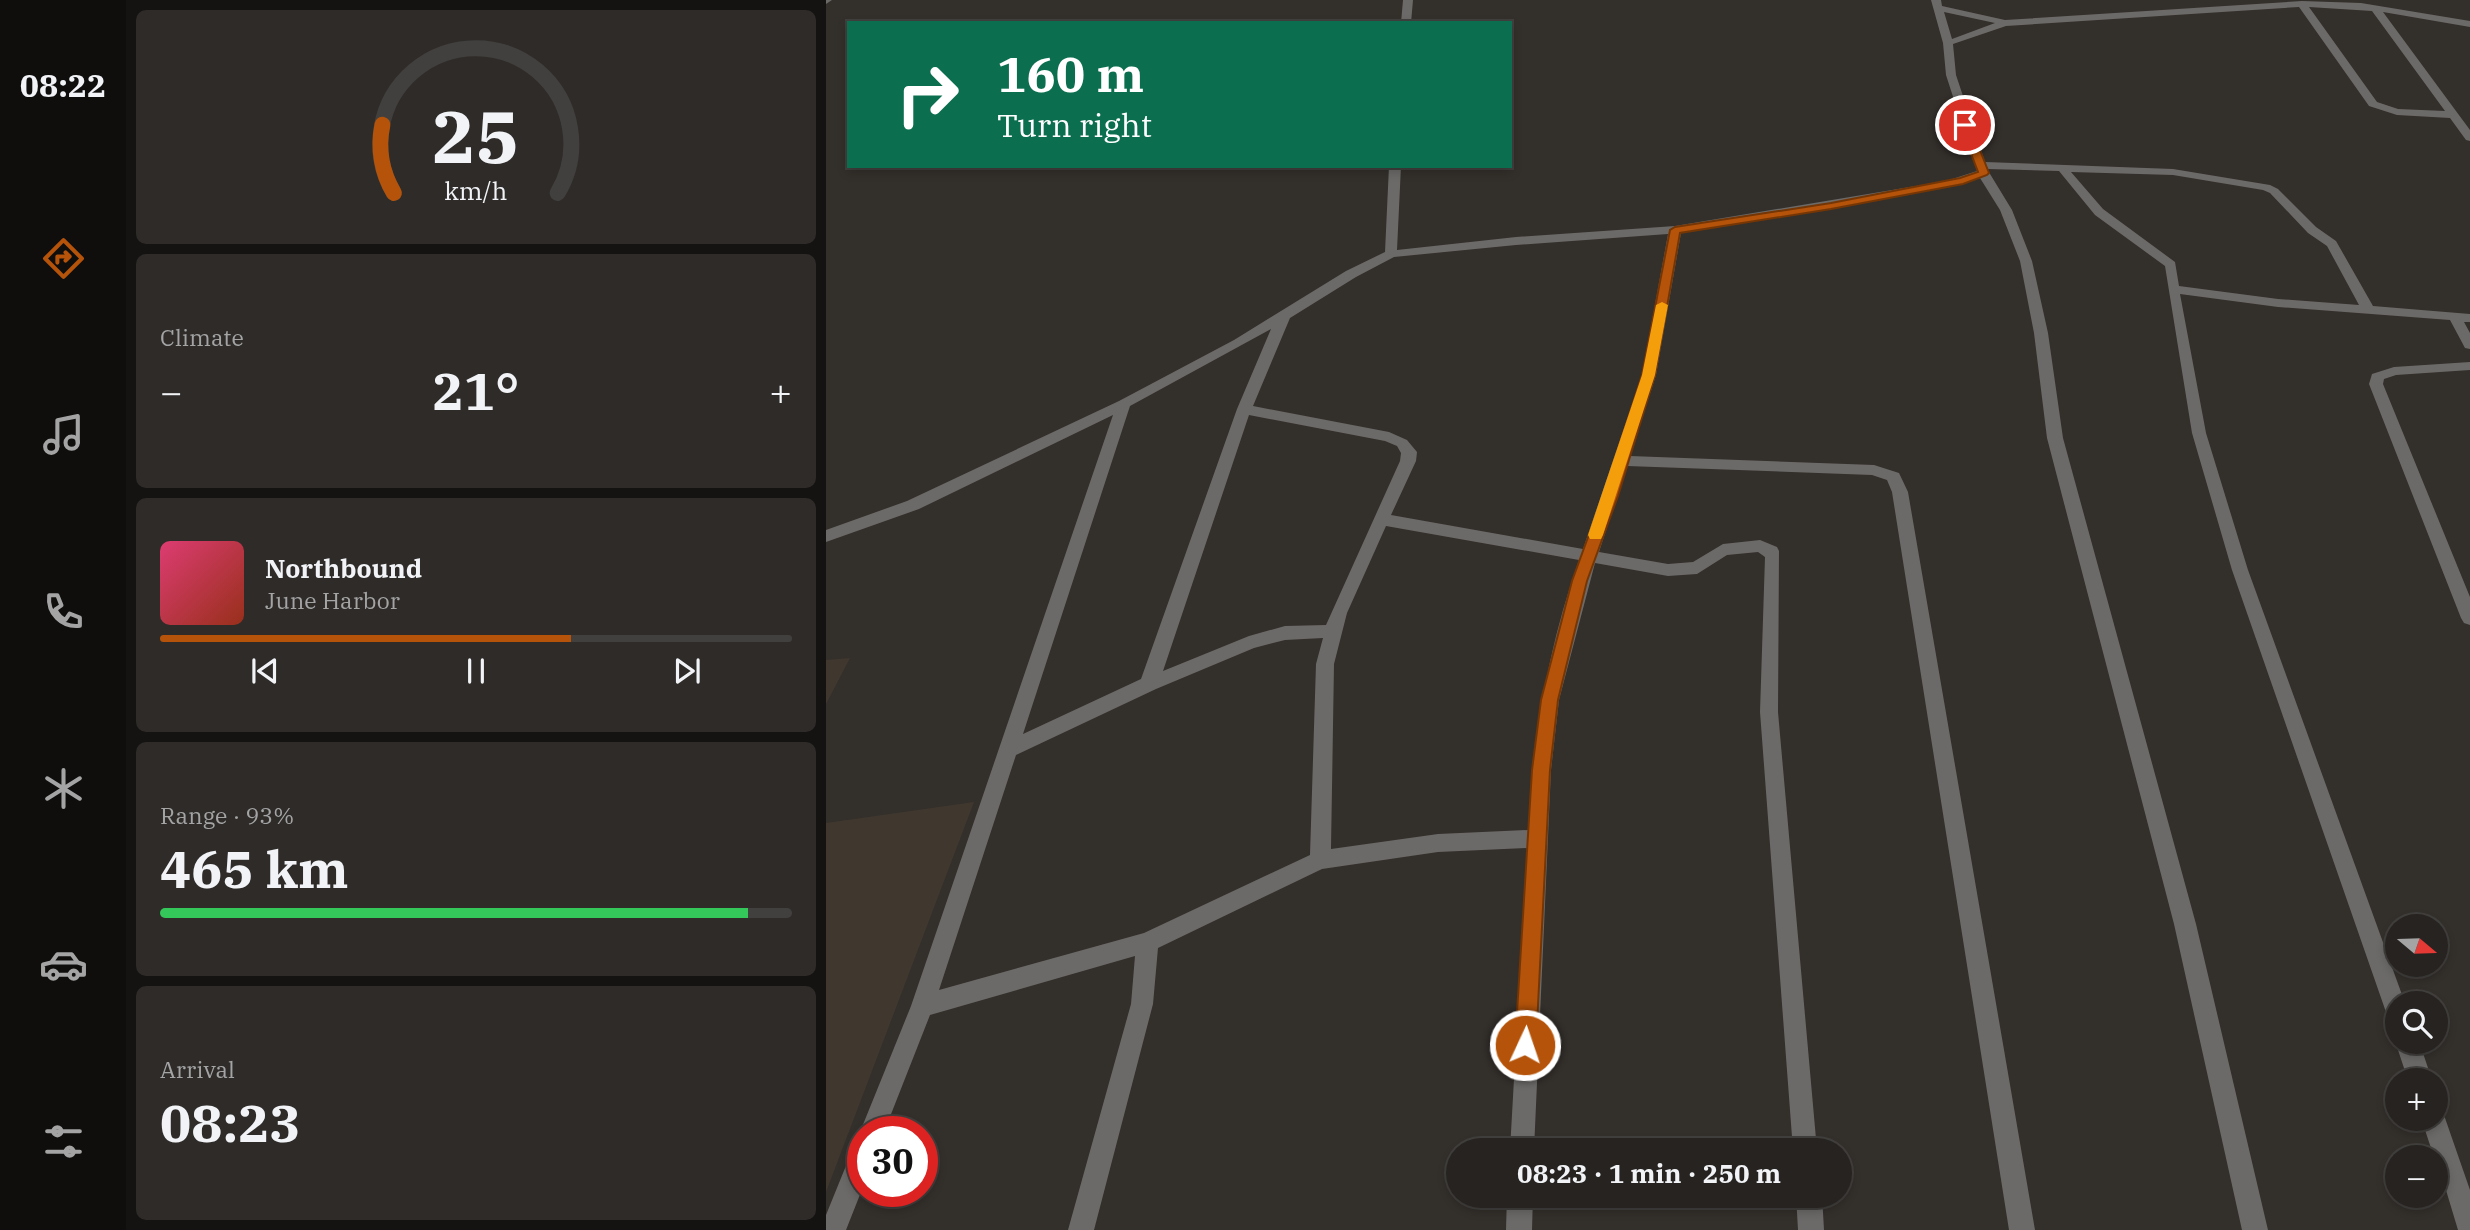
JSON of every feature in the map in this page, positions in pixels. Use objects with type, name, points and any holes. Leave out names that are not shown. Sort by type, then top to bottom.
[{"type":"street","points":[[1406,21],[1408,0]]},
{"type":"street","points":[[1937,4],[2005,23]]},
{"type":"street","points":[[1937,4],[1948,43],[1951,75],[1982,169],[2006,210],[2026,261],[2041,333],[2054,438],[2185,924],[2255,1230]]},
{"type":"street","points":[[2302,4],[2373,104],[2397,112],[2453,115]]},
{"type":"street","points":[[1948,43],[2005,23],[2302,4],[2375,8],[2470,24]]},
{"type":"street","points":[[2375,8],[2470,138]]},
{"type":"street","points":[[1391,254],[1395,168]]},
{"type":"street","points":[[826,536],[913,505],[1124,404],[1239,343],[1350,274],[1391,254],[1516,241],[1675,230],[1948,184],[1982,169],[2173,172],[2266,187],[2274,191],[2312,230],[2332,244],[2369,311]]},
{"type":"street","points":[[2063,169],[2099,212],[2171,265],[2199,433],[2240,570],[2389,991]]},
{"type":"street","points":[[1523,1138],[1541,770],[1550,700],[1587,558],[1649,375],[1675,230]]},
{"type":"street","points":[[2174,289],[2369,311],[2463,318],[2470,345]]},
{"type":"street","points":[[1150,684],[1244,409],[1284,315]]},
{"type":"street","points":[[2470,366],[2394,371],[2377,377],[2376,384],[2470,618]]},
{"type":"street","points":[[878,1116],[922,1006],[1124,404]]},
{"type":"street","points":[[1244,409],[1389,437],[1402,443],[1409,452],[1408,461],[1338,613],[1325,664],[1320,860]]},
{"type":"street","points":[[1622,461],[1874,470],[1893,477],[1900,492],[2022,1230]]},
{"type":"street","points":[[1381,519],[1587,558],[1684,570],[1697,568],[1723,550],[1760,546],[1771,551],[1769,712],[1804,1138]]},
{"type":"street","points":[[1007,750],[1150,684],[1249,643],[1285,634],[1333,631]]},
{"type":"street","points":[[922,1006],[1147,942],[1320,860],[1438,843],[1538,838]]},
{"type":"street","points":[[1082,1230],[1142,1004],[1147,942]]},
{"type":"street","points":[[2437,1131],[2470,1227]]},
{"type":"street","points":[[833,1230],[847,1195]]},
{"type":"street","points":[[1519,1230],[1520,1208]]},
{"type":"street","points":[[1810,1208],[1811,1230]]},
{"type":"shaded area","points":[[850,658],[826,704],[826,660]]},
{"type":"shaded area","points":[[974,802],[855,1116],[847,1116],[847,1137],[826,1192],[826,823]]},
{"type":"slow traffic","points":[[1595,535],[1611,496],[1649,375],[1662,305]]},
{"type":"route","points":[[1525,1045],[1541,770],[1550,700],[1587,558],[1611,496],[1649,375],[1675,230],[1831,206],[1963,181],[1983,173],[1965,125]]}]
